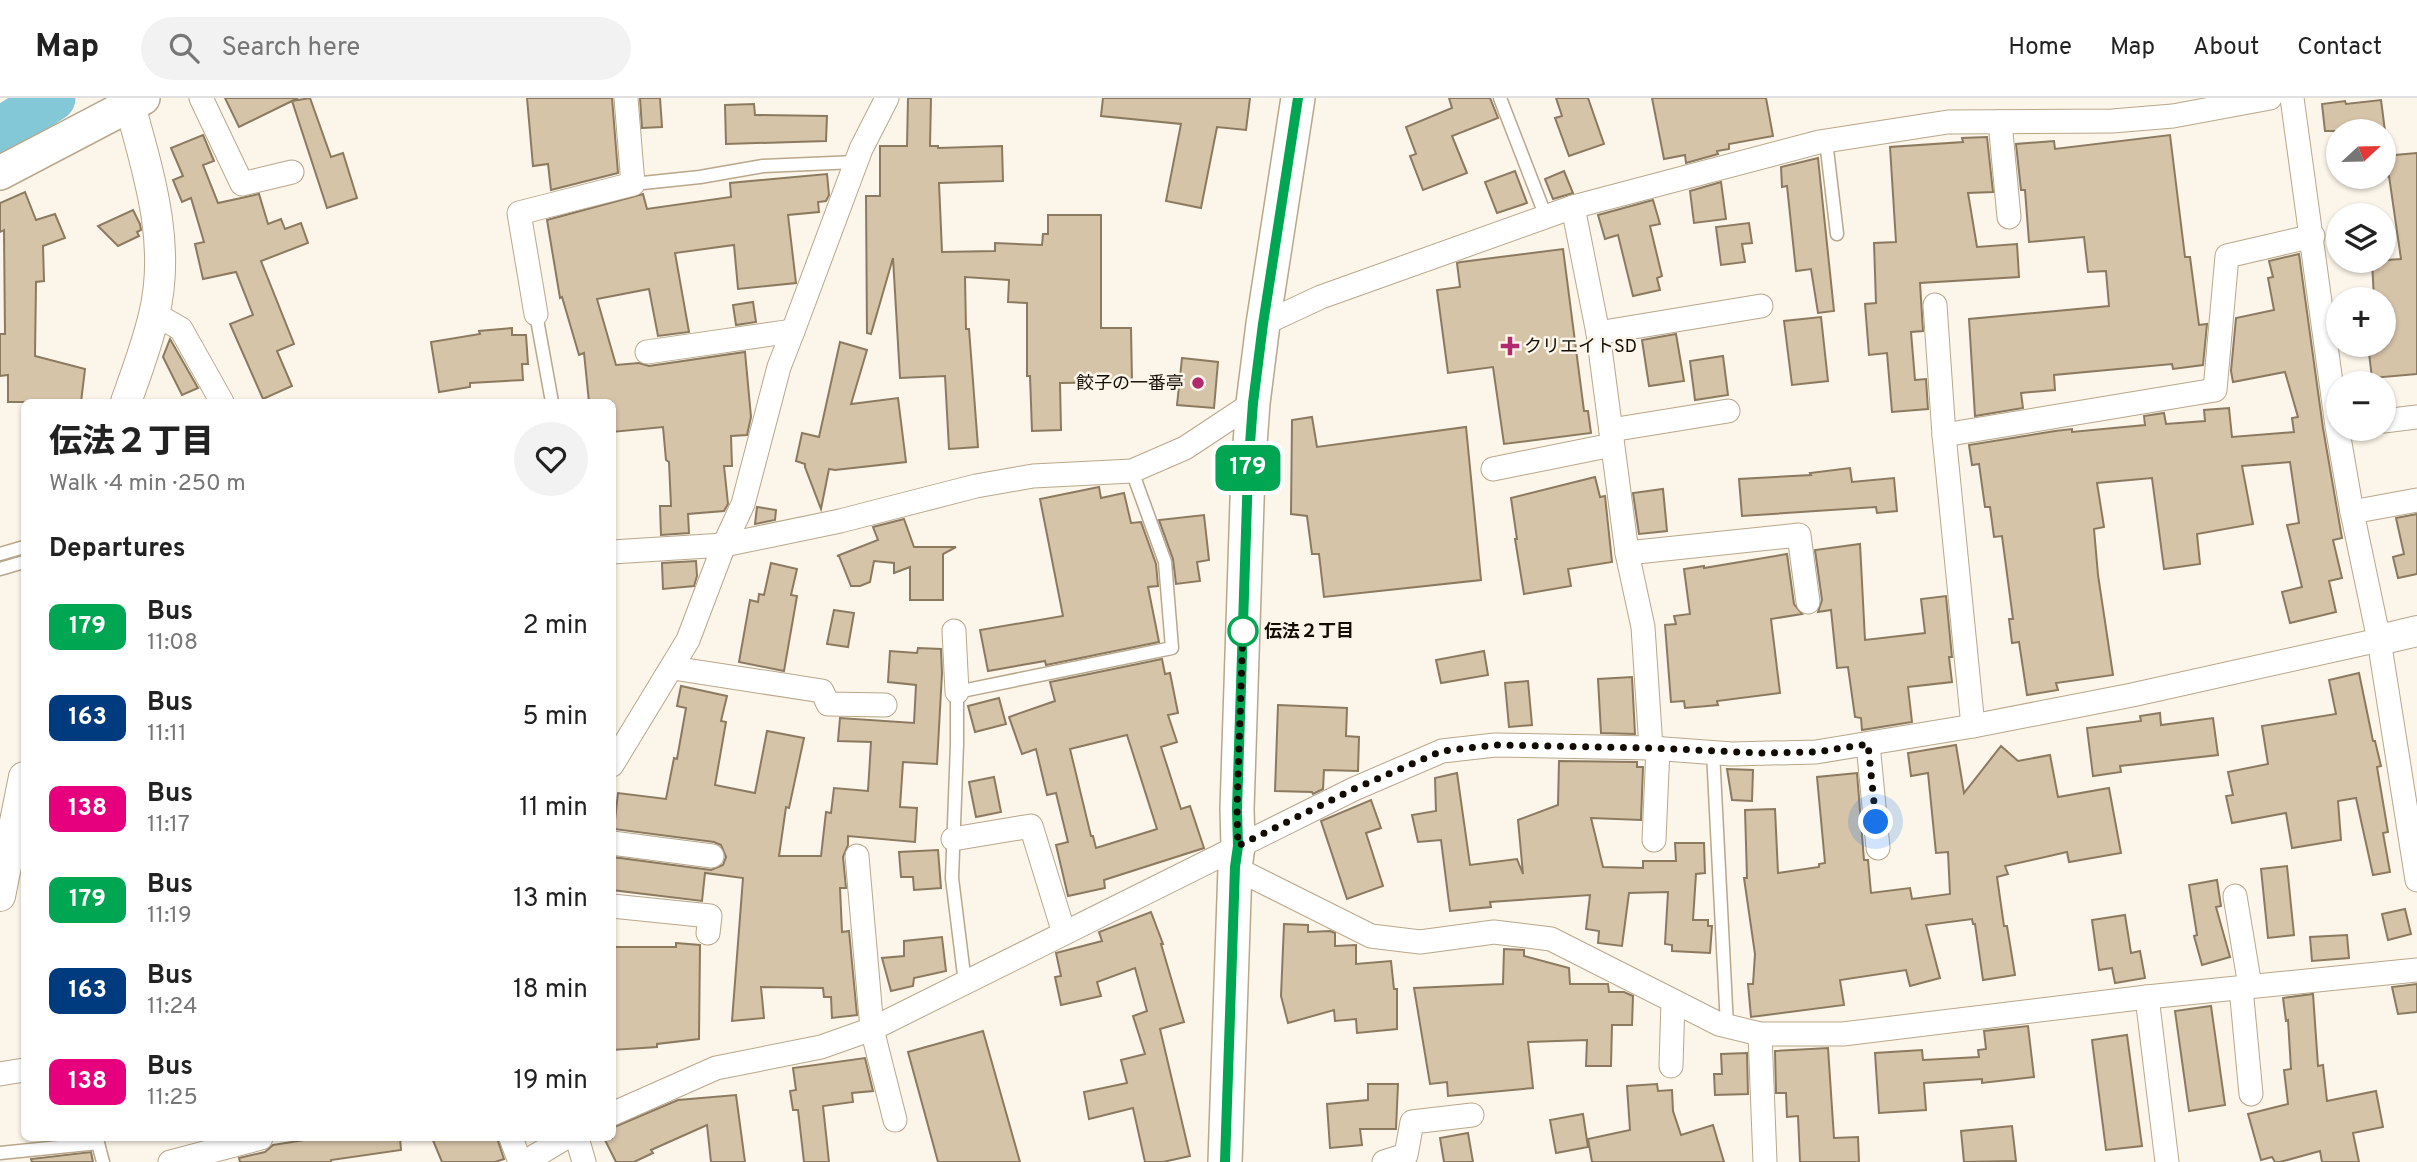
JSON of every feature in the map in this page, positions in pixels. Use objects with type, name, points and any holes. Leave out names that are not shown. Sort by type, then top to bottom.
[{"type":"main road","points":[[1229,1161],[1237,809],[1253,403],[1298,98]]},
{"type":"main road","points":[[0,173],[134,101]]},
{"type":"street","points":[[201,98],[242,184],[292,172]]},
{"type":"street","points":[[536,314],[519,213],[633,184],[625,98]]},
{"type":"street","points":[[616,759],[688,640],[724,545],[743,504],[779,367],[856,162],[887,98]]},
{"type":"street","points":[[1263,324],[1321,296],[1573,207],[1826,141],[1948,122],[2112,121],[2174,116],[2270,98]]},
{"type":"street","points":[[2292,98],[2331,371]]},
{"type":"street","points":[[127,399],[155,314],[161,237],[134,101]]},
{"type":"street","points":[[2000,122],[2009,218]]},
{"type":"street","points":[[1573,207],[1598,334],[1627,553],[1643,628],[1655,748],[1654,840]]},
{"type":"street","points":[[1944,435],[2215,390],[2227,256],[2313,236]]},
{"type":"street","points":[[1935,305],[1944,435],[1973,726]]},
{"type":"street","points":[[1598,334],[1761,306]]},
{"type":"street","points":[[155,314],[180,330],[220,399]]},
{"type":"street","points":[[647,352],[793,331]]},
{"type":"street","points":[[616,552],[724,545],[840,521],[976,486],[1033,476],[1132,471],[1185,447],[1253,403]]},
{"type":"street","points":[[1493,469],[1728,411]]},
{"type":"street","points":[[2396,420],[2417,417]]},
{"type":"street","points":[[2340,441],[2352,512],[2379,640],[2417,880]]},
{"type":"street","points":[[2352,512],[2417,500]]},
{"type":"street","points":[[1627,553],[1799,534],[1808,602]]},
{"type":"street","points":[[954,631],[957,692]]},
{"type":"street","points":[[616,1112],[716,1068],[821,1046],[872,1029],[1064,933],[1237,857],[1354,789],[1442,751],[1495,745],[1655,748],[1713,752],[1816,752],[1973,726],[2132,695],[2417,631]]},
{"type":"street","points":[[673,668],[822,691],[828,704],[885,705]]},
{"type":"street","points":[[1868,744],[1878,848]]},
{"type":"street","points":[[6,881],[7,828],[21,787]]},
{"type":"street","points":[[953,839],[1031,826],[1064,933]]},
{"type":"street","points":[[616,844],[712,856]]},
{"type":"street","points":[[857,856],[872,1029],[895,1120]]},
{"type":"street","points":[[1237,857],[1371,936],[1420,942],[1494,932],[1551,939],[1727,1026],[1760,1034],[1843,1034],[2147,997],[2417,970]]},
{"type":"street","points":[[2235,896],[2245,987],[2250,1094]]},
{"type":"street","points":[[616,906],[710,916],[708,933]]},
{"type":"street","points":[[2147,997],[2167,1162]]},
{"type":"street","points":[[1671,1066],[1673,1001]]},
{"type":"street","points":[[1760,1034],[1765,1162]]},
{"type":"street","points":[[0,1074],[21,1070]]},
{"type":"street","points":[[1384,1162],[1406,1155],[1412,1122],[1472,1115]]},
{"type":"street","points":[[170,1162],[250,1141]]},
{"type":"street","points":[[513,1141],[529,1160],[560,1141]]},
{"type":"street","points":[[578,1141],[584,1162]]},
{"type":"lane","points":[[1500,98],[1546,216]]},
{"type":"lane","points":[[1826,141],[1837,234]]},
{"type":"lane","points":[[633,184],[700,177],[763,166],[856,162]]},
{"type":"lane","points":[[536,314],[551,399]]},
{"type":"lane","points":[[965,983],[952,878],[957,692],[1172,648],[1165,562],[1132,471]]},
{"type":"lane","points":[[0,554],[21,548]]},
{"type":"lane","points":[[0,569],[21,563]]},
{"type":"lane","points":[[1713,752],[1727,1026]]},
{"type":"lane","points":[[0,1153],[98,1143],[103,1162]]},
{"type":"building","points":[[225,98],[298,98],[239,127]]},
{"type":"building","points":[[310,98],[331,157],[343,153],[357,198],[327,208],[292,101]]},
{"type":"building","points":[[527,98],[612,98],[618,173],[551,190],[548,164],[533,166]]},
{"type":"building","points":[[640,98],[660,98],[662,127],[642,128]]},
{"type":"building","points":[[908,98],[931,98],[930,146],[1002,146],[1003,181],[939,183],[942,252],[995,251],[995,243],[1042,245],[1043,234],[1048,234],[1048,215],[1101,215],[1101,328],[1131,328],[1132,382],[1060,383],[1061,430],[1032,431],[1030,376],[1027,376],[1027,303],[1008,302],[1009,280],[965,277],[966,329],[969,329],[978,447],[949,449],[945,376],[900,378],[893,258],[871,334],[867,333],[866,196],[880,196],[880,146],[907,146]]},
{"type":"building","points":[[1103,98],[1250,98],[1246,130],[1217,127],[1201,208],[1166,201],[1181,124],[1101,116]]},
{"type":"building","points":[[1449,98],[1490,98],[1498,118],[1452,136],[1467,173],[1423,190],[1410,156],[1416,154],[1406,127],[1452,108]]},
{"type":"building","points":[[1556,98],[1588,98],[1604,144],[1569,156],[1555,118],[1562,116]]},
{"type":"building","points":[[1652,98],[1766,98],[1773,136],[1729,144],[1729,149],[1717,151],[1718,154],[1686,163],[1685,155],[1664,159]]},
{"type":"building","points":[[2381,100],[2383,119],[2326,119],[2325,131],[2322,104],[2345,101],[2346,104]]},
{"type":"building","points":[[754,104],[755,115],[827,116],[826,141],[726,144],[725,105]]},
{"type":"building","points":[[203,135],[214,161],[203,165],[218,203],[259,194],[268,224],[281,219],[285,229],[301,223],[308,243],[261,261],[294,344],[277,351],[292,386],[263,399],[230,324],[253,315],[236,272],[203,279],[195,244],[204,242],[191,198],[182,202],[173,180],[183,176],[171,148]]},
{"type":"building","points":[[2170,135],[2185,257],[2190,257],[2199,325],[2207,324],[2203,365],[2173,369],[2172,364],[2054,375],[2055,390],[2021,393],[2023,408],[1975,416],[1969,319],[2109,306],[2106,271],[2088,272],[2084,237],[2029,242],[2025,190],[2021,190],[2016,144],[2054,141],[2055,149]]},
{"type":"building","points":[[1987,137],[1993,192],[1968,193],[1977,247],[2017,244],[2019,277],[1920,283],[1923,331],[1911,332],[1915,380],[1926,379],[1928,409],[1892,412],[1887,353],[1869,355],[1865,304],[1876,303],[1874,243],[1896,242],[1890,147],[1963,142],[1962,138]]},
{"type":"building","points":[[2417,153],[2417,374],[2396,376],[2396,371],[2371,371],[2369,357],[2396,357],[2396,287],[2373,287],[2373,273],[2396,273],[2396,259],[2401,259],[2396,203],[2393,203],[2391,189],[2396,189],[2396,155]]},
{"type":"building","points":[[1818,158],[1834,311],[1818,313],[1811,269],[1796,271],[1787,186],[1782,187],[1781,167]]},
{"type":"building","points":[[1515,171],[1527,203],[1497,213],[1485,182]]},
{"type":"building","points":[[1564,171],[1573,193],[1553,199],[1545,179]]},
{"type":"building","points":[[827,174],[829,195],[826,201],[818,202],[819,212],[788,215],[796,283],[738,289],[734,245],[675,253],[689,332],[658,336],[649,289],[597,299],[616,365],[639,363],[649,366],[745,352],[751,417],[747,435],[731,436],[732,466],[724,466],[728,504],[724,511],[688,514],[689,533],[661,535],[660,506],[671,506],[669,462],[666,460],[663,427],[616,432],[616,399],[589,399],[584,353],[579,355],[562,297],[560,298],[547,220],[643,194],[647,209],[731,197],[730,183]]},
{"type":"building","points":[[1721,182],[1726,219],[1694,223],[1690,191]]},
{"type":"building","points":[[25,192],[36,220],[55,214],[65,238],[43,246],[44,281],[36,282],[35,356],[85,369],[81,399],[21,399],[21,402],[8,402],[8,375],[0,376],[0,334],[5,334],[4,230],[0,232],[0,203]]},
{"type":"building","points":[[1653,200],[1660,224],[1650,226],[1662,276],[1657,278],[1660,290],[1633,296],[1618,235],[1605,239],[1598,215]]},
{"type":"building","points":[[133,210],[140,224],[141,230],[137,232],[139,236],[118,246],[98,226]]},
{"type":"building","points":[[1749,223],[1752,243],[1742,244],[1745,262],[1721,265],[1716,227]]},
{"type":"building","name":"クリエイトSD","points":[[1563,249],[1584,411],[1588,411],[1591,433],[1504,444],[1493,367],[1448,373],[1437,290],[1460,287],[1457,263]]},
{"type":"building","points":[[2299,254],[2323,428],[2342,538],[2333,540],[2342,578],[2329,581],[2336,612],[2290,623],[2282,592],[2302,587],[2287,525],[2299,523],[2290,462],[2242,466],[2253,524],[2197,534],[2200,564],[2164,569],[2152,478],[2097,483],[2104,527],[2094,529],[2113,675],[2056,683],[2058,690],[2027,695],[2019,642],[2012,643],[2009,619],[2013,619],[2002,536],[1994,537],[1990,507],[1985,507],[1979,464],[1972,465],[1969,445],[2072,429],[2072,432],[2145,425],[2144,416],[2164,413],[2166,424],[2205,421],[2204,410],[2229,408],[2232,437],[2294,432],[2292,418],[2298,417],[2285,372],[2233,382],[2231,371],[2236,318],[2274,310],[2268,278],[2273,277],[2269,261]]},
{"type":"building","points":[[753,302],[756,322],[736,325],[733,305]]},
{"type":"building","points":[[1821,317],[1828,381],[1792,385],[1784,321]]},
{"type":"building","points":[[512,328],[512,335],[526,335],[528,364],[522,364],[523,380],[470,383],[470,387],[439,392],[431,342],[480,334],[479,331]]},
{"type":"building","points":[[1676,334],[1684,381],[1649,386],[1642,340]]},
{"type":"building","points":[[170,339],[198,388],[182,395],[163,357]]},
{"type":"building","points":[[840,342],[867,350],[851,404],[898,398],[906,462],[829,469],[821,509],[805,464],[796,461],[802,433],[819,437]]},
{"type":"building","points":[[1723,356],[1728,395],[1695,400],[1690,361]]},
{"type":"building","name":"餃子の一番亭","points":[[1182,358],[1218,362],[1214,408],[1177,405]]},
{"type":"building","points":[[1312,417],[1317,447],[1466,427],[1481,580],[1324,597],[1319,554],[1312,554],[1307,516],[1291,514],[1292,420]]},
{"type":"building","points":[[1850,468],[1852,482],[1894,478],[1897,511],[1877,513],[1876,507],[1742,516],[1739,479],[1811,475],[1810,473]]},
{"type":"building","points":[[1595,477],[1600,497],[1605,496],[1612,562],[1568,569],[1571,586],[1524,594],[1511,498]]},
{"type":"building","points":[[1099,487],[1101,498],[1124,493],[1131,523],[1141,522],[1156,564],[1158,586],[1148,587],[1159,642],[1046,665],[1045,661],[988,671],[980,630],[1063,616],[1040,499]]},
{"type":"building","points":[[1663,489],[1667,531],[1639,534],[1633,493]]},
{"type":"building","points":[[757,507],[776,510],[775,520],[755,524]]},
{"type":"building","points":[[2417,514],[2417,574],[2398,578],[2393,557],[2404,554],[2396,518]]},
{"type":"building","points":[[1204,515],[1209,560],[1197,562],[1200,581],[1176,584],[1173,559],[1159,520]]},
{"type":"building","points":[[904,519],[914,547],[956,547],[943,554],[943,600],[910,600],[910,567],[894,573],[894,563],[874,561],[870,582],[851,586],[837,556],[878,540],[873,527]]},
{"type":"building","points":[[1860,544],[1865,640],[1925,633],[1921,599],[1946,596],[1952,657],[1949,657],[1952,682],[1908,687],[1912,722],[1862,730],[1861,718],[1855,717],[1848,667],[1837,668],[1831,610],[1818,612],[1822,600],[1815,550]]},
{"type":"building","points":[[1787,554],[1794,604],[1802,614],[1771,619],[1780,693],[1717,701],[1718,705],[1685,708],[1684,701],[1671,702],[1665,625],[1676,624],[1674,616],[1690,614],[1684,569]]},
{"type":"building","points":[[696,561],[697,576],[694,586],[663,589],[662,563]]},
{"type":"building","points":[[771,563],[797,569],[791,595],[797,596],[784,671],[739,662],[750,600],[758,602],[759,594],[764,595]]},
{"type":"building","points":[[834,610],[854,613],[848,647],[827,644]]},
{"type":"building","points":[[918,648],[941,649],[942,673],[937,764],[903,762],[900,807],[917,808],[915,842],[848,836],[843,857],[846,888],[840,888],[842,932],[849,931],[857,1015],[832,1018],[831,997],[824,997],[823,988],[761,987],[764,1018],[732,1021],[743,878],[705,873],[702,901],[616,890],[616,858],[711,870],[723,865],[726,857],[721,845],[714,842],[616,829],[618,793],[666,799],[674,758],[677,759],[686,708],[677,706],[681,686],[727,696],[721,721],[726,722],[715,785],[755,793],[767,731],[804,738],[789,808],[786,807],[779,856],[821,856],[826,812],[831,813],[834,788],[868,791],[871,742],[838,741],[840,718],[914,723],[916,685],[888,682],[890,651],[917,653]]},
{"type":"building","points":[[1484,651],[1488,675],[1441,683],[1436,660]]},
{"type":"building","points":[[1162,659],[1165,674],[1170,673],[1178,713],[1168,715],[1177,742],[1161,747],[1181,809],[1190,806],[1204,848],[1104,880],[1105,888],[1068,896],[1056,845],[1068,842],[1056,793],[1047,795],[1036,749],[1022,754],[1009,717],[1055,701],[1050,682]],"holes":[[[1127,735],[1157,829],[1096,848],[1070,749]]]},
{"type":"building","points":[[2359,673],[2381,766],[2377,767],[2388,832],[2383,833],[2390,872],[2373,875],[2356,798],[2338,801],[2341,840],[2292,848],[2286,813],[2232,823],[2226,796],[2233,795],[2228,772],[2268,764],[2262,726],[2336,714],[2329,680]]},
{"type":"building","points":[[1632,677],[1635,734],[1601,733],[1598,679]]},
{"type":"building","points":[[1528,681],[1532,725],[1509,727],[1505,683]]},
{"type":"building","points":[[999,698],[1006,724],[975,732],[968,706]]},
{"type":"building","points":[[1278,705],[1347,708],[1346,736],[1359,737],[1358,771],[1324,770],[1323,789],[1313,794],[1275,791]]},
{"type":"building","points":[[2160,713],[2161,725],[2213,718],[2218,755],[2120,766],[2121,772],[2093,776],[2087,728],[2141,721],[2140,716]]},
{"type":"building","points":[[1956,745],[1964,793],[2001,746],[2018,761],[2050,755],[2058,797],[2109,788],[2121,853],[2069,862],[2067,852],[2005,866],[2008,874],[1997,877],[2015,975],[1983,980],[1972,919],[1926,925],[1940,978],[1910,986],[1906,970],[1840,980],[1844,1005],[1751,1017],[1748,984],[1753,984],[1755,954],[1744,878],[1747,878],[1745,810],[1775,809],[1778,873],[1819,867],[1819,864],[1825,863],[1817,777],[1857,773],[1864,860],[1868,860],[1871,893],[1910,888],[1912,899],[1950,894],[1948,852],[1936,853],[1928,773],[1911,776],[1908,753]]},
{"type":"building","points":[[1559,761],[1637,762],[1637,767],[1643,767],[1641,820],[1591,818],[1603,867],[1643,868],[1643,861],[1676,861],[1675,843],[1704,843],[1705,873],[1696,874],[1693,920],[1708,920],[1708,926],[1712,926],[1710,953],[1672,951],[1672,945],[1665,944],[1668,892],[1629,893],[1622,946],[1598,943],[1599,931],[1586,929],[1590,895],[1490,902],[1491,907],[1450,911],[1441,840],[1418,842],[1412,815],[1436,811],[1435,778],[1457,773],[1470,865],[1517,859],[1523,874],[1518,820],[1558,805]]},
{"type":"building","points":[[1727,769],[1753,770],[1752,801],[1732,800]]},
{"type":"building","points":[[994,777],[1001,812],[976,817],[969,782]]},
{"type":"building","points":[[1371,800],[1381,828],[1366,833],[1383,886],[1347,899],[1321,821]]},
{"type":"building","points":[[938,850],[941,888],[914,890],[913,877],[901,877],[899,852]]},
{"type":"building","points":[[2287,866],[2294,935],[2268,938],[2261,869]]},
{"type":"building","points":[[2217,880],[2221,906],[2216,907],[2230,957],[2202,965],[2194,936],[2197,935],[2189,885]]},
{"type":"building","points":[[2405,909],[2411,934],[2388,940],[2382,914]]},
{"type":"building","points":[[1151,912],[1163,944],[1184,1022],[1160,1029],[1190,1156],[1163,1162],[1145,1162],[1133,1108],[1089,1119],[1084,1092],[1127,1083],[1121,1060],[1145,1054],[1133,1016],[1147,1011],[1135,968],[1097,982],[1101,996],[1061,1005],[1055,977],[1061,976],[1056,953],[1102,941],[1099,932]]},
{"type":"building","points":[[2125,915],[2131,953],[2140,951],[2145,978],[2115,983],[2112,968],[2099,970],[2092,920]]},
{"type":"building","points":[[1284,924],[1308,925],[1308,932],[1335,933],[1335,946],[1356,945],[1356,964],[1391,961],[1394,989],[1397,989],[1397,1029],[1357,1033],[1356,1019],[1335,1021],[1334,1010],[1288,1023],[1281,996]]},
{"type":"building","points":[[2347,935],[2349,958],[2312,961],[2310,937]]},
{"type":"building","points":[[942,937],[946,971],[914,978],[913,986],[891,991],[882,958],[904,956],[904,941]]},
{"type":"building","points":[[676,943],[700,945],[699,1039],[657,1044],[657,1047],[616,1050],[616,947],[676,947]]},
{"type":"building","points":[[1504,949],[1524,950],[1524,956],[1569,968],[1570,984],[1608,984],[1609,992],[1624,992],[1633,996],[1632,1025],[1612,1025],[1611,1066],[1586,1066],[1587,1040],[1528,1042],[1533,1088],[1448,1096],[1447,1082],[1430,1084],[1414,988],[1503,984]]},
{"type":"building","points":[[2417,984],[2417,1012],[2398,1014],[2392,987]]},
{"type":"building","points":[[2313,994],[2318,1066],[2323,1065],[2327,1101],[2376,1091],[2383,1127],[2353,1133],[2359,1162],[2322,1162],[2320,1151],[2280,1162],[2275,1162],[2272,1157],[2261,1160],[2248,1114],[2288,1104],[2284,1070],[2291,1069],[2288,1020],[2286,1021],[2283,998]]},
{"type":"building","points":[[2211,1006],[2225,1105],[2189,1111],[2175,1011]]},
{"type":"building","points":[[2028,1026],[2034,1077],[1982,1083],[1982,1079],[1924,1083],[1926,1110],[1879,1113],[1875,1053],[1922,1050],[1923,1060],[1979,1057],[1978,1050],[1986,1049],[1984,1031]]},
{"type":"building","points":[[983,1031],[1020,1162],[938,1162],[908,1052]]},
{"type":"building","points":[[2127,1035],[2142,1146],[2106,1150],[2092,1040]]},
{"type":"building","points":[[1828,1048],[1834,1138],[1858,1137],[1859,1162],[1800,1162],[1798,1116],[1787,1117],[1786,1093],[1776,1093],[1775,1051]]},
{"type":"building","points":[[1747,1053],[1748,1094],[1715,1095],[1714,1074],[1722,1074],[1721,1054]]},
{"type":"building","points":[[865,1058],[873,1091],[852,1093],[853,1102],[823,1106],[829,1162],[804,1162],[798,1110],[793,1110],[790,1091],[796,1090],[793,1068]]},
{"type":"building","points":[[1368,1084],[1398,1084],[1396,1129],[1360,1129],[1362,1145],[1330,1148],[1327,1104],[1368,1100]]},
{"type":"building","points":[[1657,1084],[1658,1091],[1672,1090],[1673,1111],[1681,1135],[1713,1125],[1724,1162],[1592,1162],[1588,1139],[1630,1130],[1627,1086]]},
{"type":"building","points":[[736,1095],[745,1162],[711,1162],[707,1125],[651,1150],[653,1153],[634,1162],[616,1162],[606,1141],[616,1141],[616,1126],[678,1100]]},
{"type":"building","points":[[1583,1114],[1588,1147],[1556,1153],[1550,1120]]},
{"type":"building","points":[[2012,1126],[2016,1161],[1964,1162],[1961,1131]]},
{"type":"building","points":[[1468,1133],[1473,1162],[1444,1162],[1440,1138]]},
{"type":"building","points":[[299,1141],[400,1141],[401,1150],[331,1162],[240,1162],[239,1158],[265,1152],[273,1145]]},
{"type":"building","points":[[433,1141],[498,1141],[504,1159],[495,1162],[442,1162]]},
{"type":"building","points":[[91,1152],[93,1162],[32,1162],[31,1159]]},
{"type":"waterway","points":[[0,131],[52,98]]},
{"type":"bus line","name":"179","points":[[1225,1162],[1235,867],[1238,846],[1248,471],[1263,324],[1298,98]]},
{"type":"place","name":"クリエイトSD","points":[[1510,346]]},
{"type":"place","name":"餃子の一番亭","points":[[1198,383]]},
{"type":"place","name":"伝法２丁目","points":[[1243,631]]},
{"type":"route","points":[[1243,631],[1243,627],[1238,846],[1354,789],[1442,751],[1495,745],[1651,748],[1732,754],[1816,752],[1868,744],[1876,822]]}]
